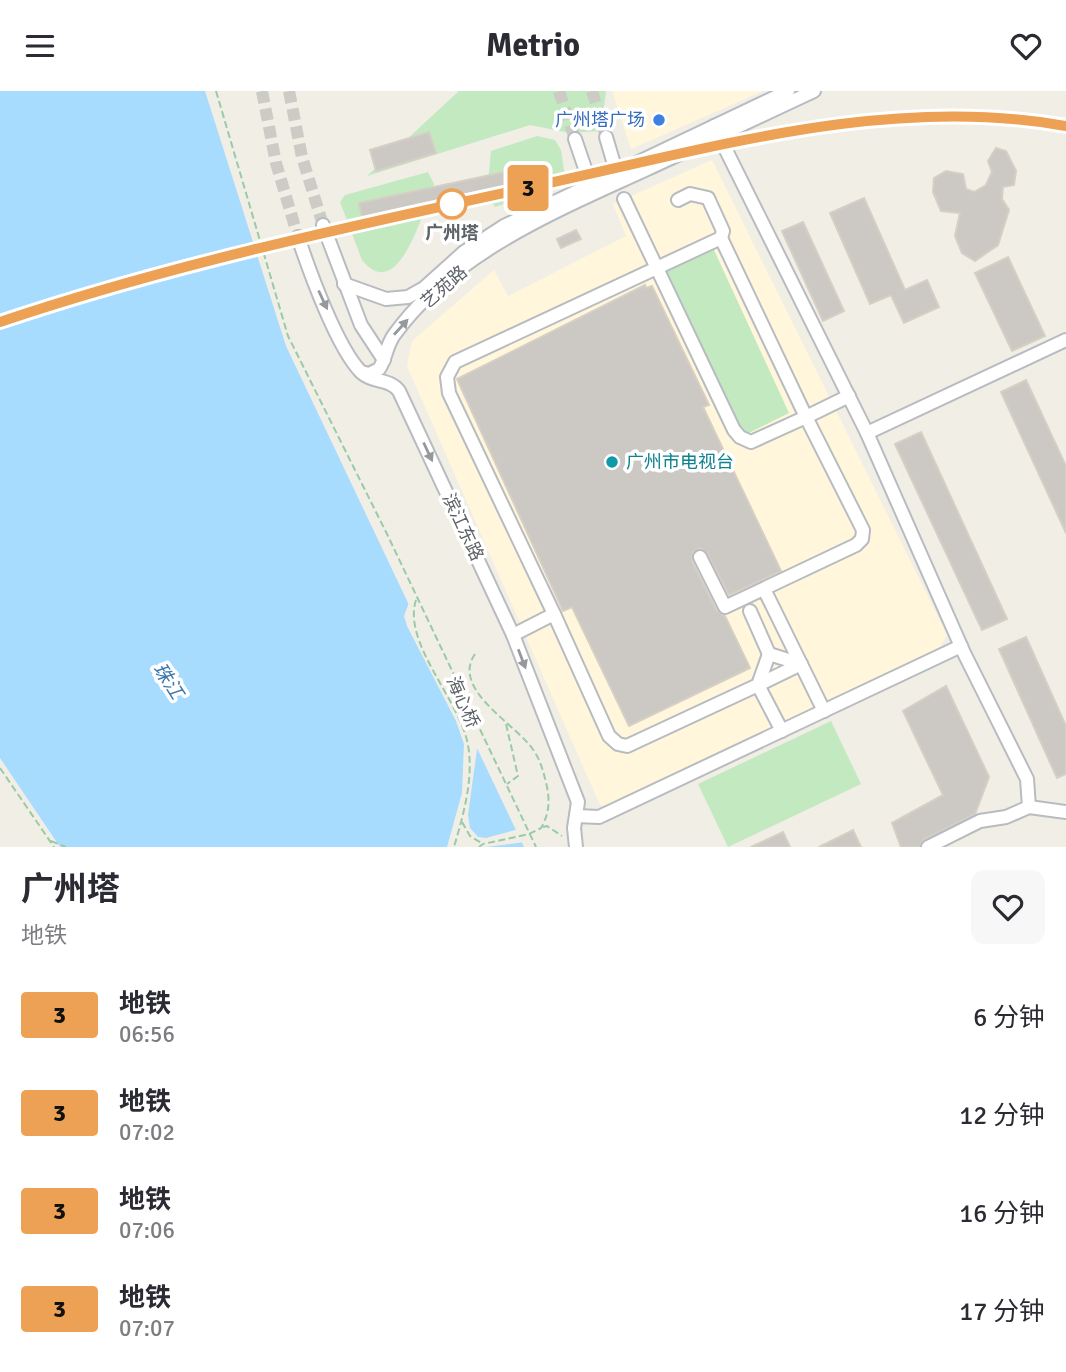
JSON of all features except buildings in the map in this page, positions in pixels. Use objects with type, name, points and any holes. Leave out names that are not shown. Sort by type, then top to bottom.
[{"type":"street","name":"艺苑路","points":[[384,361],[388,346],[402,325],[464,268],[527,226],[717,131],[788,91]]},
{"type":"street","name":"艺苑路","points":[[344,283],[386,299],[408,297],[424,288],[483,239],[590,183],[814,91]]},
{"type":"street","points":[[717,131],[867,433],[961,646],[1027,779],[1029,807]]},
{"type":"street","points":[[575,139],[590,183],[608,187],[616,171],[606,137]]},
{"type":"street","points":[[678,200],[690,194],[708,198],[723,231],[721,238],[863,530],[862,539],[856,545],[725,607],[700,557]]},
{"type":"street","points":[[624,199],[655,268],[740,437],[751,442],[849,396]]},
{"type":"street","points":[[298,237],[334,324],[361,372],[375,372],[384,361],[361,325],[323,225]]},
{"type":"street","points":[[721,238],[455,362],[447,377],[449,393],[609,736],[618,744],[627,746],[801,664]]},
{"type":"street","points":[[867,433],[1066,339]]},
{"type":"street","name":"滨江东路","points":[[361,372],[370,378],[390,383],[399,391],[513,635],[578,802],[576,847]]},
{"type":"street","points":[[764,589],[824,711]]},
{"type":"street","points":[[750,611],[769,654],[758,685],[782,731]]},
{"type":"street","points":[[513,635],[554,614]]},
{"type":"street","points":[[576,816],[599,817],[961,646]]},
{"type":"street","points":[[769,654],[801,664]]},
{"type":"street","points":[[928,847],[980,821],[1006,817],[1029,807],[1066,812]]},
{"type":"path","points":[[216,91],[288,336],[536,847]]},
{"type":"path","name":"海心桥","points":[[417,598],[412,622],[416,635],[452,702],[468,745],[467,792],[454,847]]},
{"type":"path","points":[[475,654],[469,667],[473,686],[534,750],[540,763],[549,802],[541,828]]},
{"type":"path","points":[[505,722],[518,769],[514,782],[506,785]]},
{"type":"path","points":[[0,768],[54,847]]},
{"type":"path","points":[[461,821],[470,836],[483,844]]},
{"type":"path","points":[[479,847],[530,834],[547,826],[564,837]]},
{"type":"path","points":[[50,841],[66,847]]},
{"type":"shaded area","name":"广州塔广场","points":[[612,91],[763,91],[631,149]]},
{"type":"shaded area","points":[[712,160],[947,635],[938,651],[607,807],[600,805],[407,366],[412,341],[494,270],[508,296],[626,236],[613,204]]},
{"type":"green space","points":[[459,91],[606,91],[601,131],[570,133],[530,125],[367,176]]},
{"type":"green space","points":[[537,136],[555,140],[561,150],[565,177],[558,186],[495,207],[487,193],[491,151]]},
{"type":"green space","points":[[428,172],[434,184],[408,248],[387,271],[375,271],[362,260],[340,202],[345,195]]},
{"type":"green space","points":[[714,250],[789,413],[749,433],[739,432],[665,276],[668,271]]},
{"type":"green space","points":[[831,721],[861,784],[728,847],[698,784]]},
{"type":"water","name":"珠江","points":[[0,91],[205,91],[286,346],[524,847],[60,847],[0,758]]},
{"type":"pier","points":[[410,600],[478,742],[468,815],[470,828],[478,837],[486,838],[519,829],[525,842],[486,847],[447,847],[462,793],[464,744],[456,721],[407,626],[404,616]]},
{"type":"tunnel","points":[[262,91],[276,163],[298,237]]},
{"type":"tunnel","points":[[289,91],[302,157],[323,225]]},
{"type":"tunnel","points":[[559,91],[575,139]]},
{"type":"tunnel","points":[[592,91],[606,137]]},
{"type":"metro line","name":"3","points":[[0,322],[117,285],[246,251],[766,136],[863,124],[957,117],[1004,118],[1066,126]]},
{"type":"place","name":"广州塔广场","points":[[659,120]]},
{"type":"place","name":"广州塔","points":[[452,204]]},
{"type":"place","name":"广州市电视台","points":[[612,462]]}]
